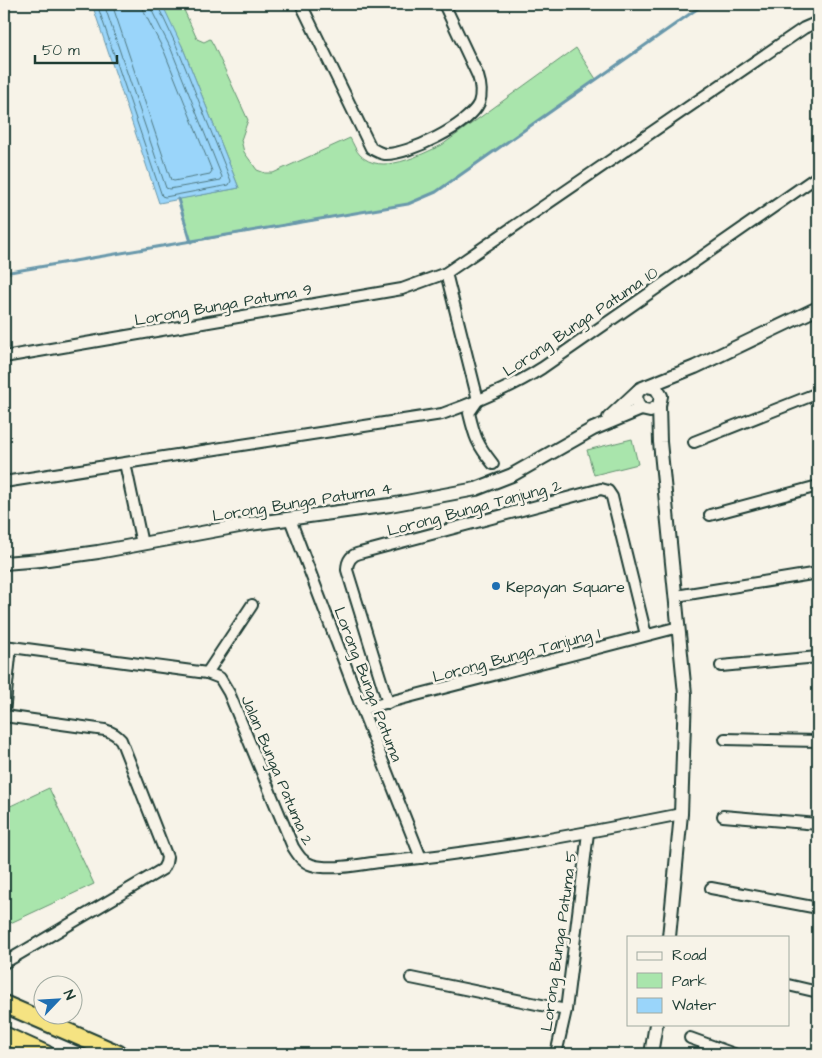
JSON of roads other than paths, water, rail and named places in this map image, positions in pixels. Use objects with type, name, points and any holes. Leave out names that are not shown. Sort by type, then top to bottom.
[{"type":"highway","points":[[4,1004],[119,1054]]},
{"type":"highway","points":[[4,1035],[46,1054]]},
{"type":"street","points":[[301,4],[371,148],[379,153],[387,154],[411,148],[435,138],[454,127],[478,105],[481,96],[481,85],[478,76],[444,4]]},
{"type":"street","name":"Lorong Bunga Patuma 9","points":[[4,358],[402,289],[446,273],[804,28],[818,22]]},
{"type":"street","name":"Lorong Bunga Patuma 10","points":[[4,482],[442,414],[509,387],[542,368],[818,176]]},
{"type":"street","points":[[446,273],[478,400],[469,413],[474,434],[480,448],[494,464]]},
{"type":"street","points":[[592,429],[618,411],[642,389],[695,367],[818,308]]},
{"type":"street","points":[[592,429],[644,410],[653,411],[673,383],[695,367]]},
{"type":"street","points":[[642,389],[656,388],[660,393],[660,442],[685,694],[681,814],[669,936]]},
{"type":"street","points":[[642,389],[636,401],[644,410],[660,442]]},
{"type":"street","points":[[694,442],[818,393]]},
{"type":"street","name":"Lorong Bunga Patuma 4","points":[[4,563],[65,557],[290,519],[390,505],[476,489],[512,475],[592,429]]},
{"type":"street","points":[[126,463],[142,544]]},
{"type":"street","points":[[710,515],[818,486]]},
{"type":"street","name":"Lorong Bunga Tanjung 2","points":[[388,703],[347,570],[352,556],[581,494],[600,489],[608,492],[612,497],[646,635]]},
{"type":"street","name":"Lorong Bunga Patuma","points":[[290,519],[421,858]]},
{"type":"street","points":[[676,596],[818,573]]},
{"type":"street","points":[[207,673],[252,605]]},
{"type":"street","name":"Lorong Bunga Tanjung 1","points":[[362,709],[679,627]]},
{"type":"street","points":[[4,963],[163,869],[167,858],[118,735],[105,730],[4,714],[7,646]]},
{"type":"street","name":"Jalan Bunga Patuma 2","points":[[7,646],[207,673],[220,678],[225,684],[285,830],[300,858],[312,865],[328,867],[421,858],[588,833],[681,814]]},
{"type":"street","points":[[721,666],[818,657]]},
{"type":"street","points":[[725,739],[818,741]]},
{"type":"street","points":[[723,816],[818,824]]},
{"type":"street","name":"Lorong Bunga Patuma 5","points":[[556,1054],[566,1010],[588,833]]},
{"type":"street","points":[[711,888],[818,908]]},
{"type":"street","points":[[411,978],[566,1010]]},
{"type":"street","points":[[790,985],[818,992]]},
{"type":"street","points":[[651,1054],[656,1026]]},
{"type":"street","points":[[690,1038],[734,1054]]},
{"type":"water","points":[[92,4],[159,4],[164,8],[182,46],[239,188],[159,203]]},
{"type":"waterway","points":[[4,273],[408,204],[436,192],[704,4]]},
{"type":"waterway","points":[[178,199],[191,242]]},
{"type":"place","name":"Kepayan Square","points":[[496,586]]}]
